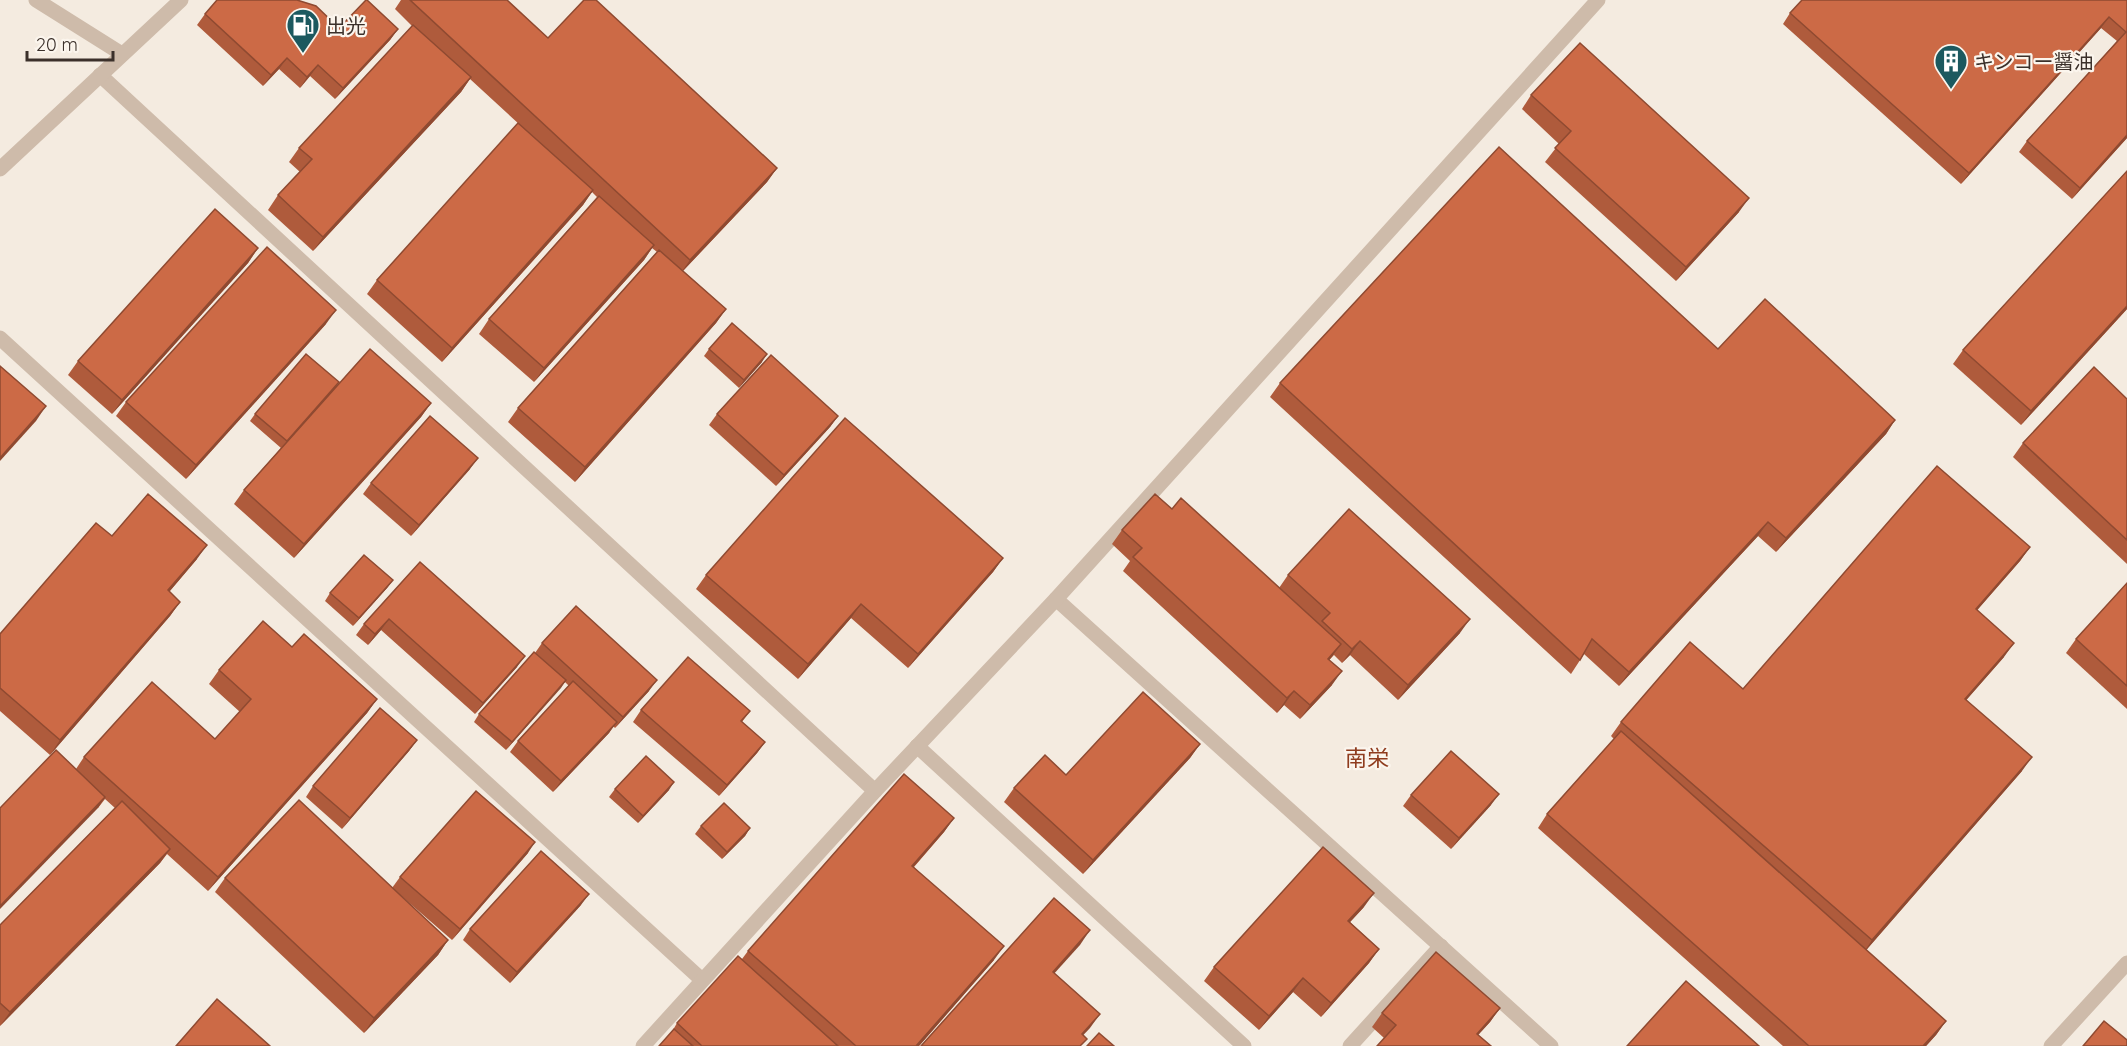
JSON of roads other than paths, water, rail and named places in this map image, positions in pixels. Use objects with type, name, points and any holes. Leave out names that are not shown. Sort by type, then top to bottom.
[{"type":"street","points":[[36,0],[122,54]]},
{"type":"street","points":[[0,169],[181,0]]},
{"type":"street","points":[[643,1046],[875,791],[1056,598],[1599,0]]},
{"type":"street","points":[[100,75],[875,791]]},
{"type":"street","points":[[0,338],[702,980]]},
{"type":"street","points":[[1056,598],[1551,1046]]},
{"type":"street","points":[[917,746],[1244,1046]]},
{"type":"street","points":[[1350,1046],[1441,946]]},
{"type":"street","points":[[2051,1046],[2127,963]]},
{"type":"place","name":"出光","points":[[303,54]]},
{"type":"place","name":"キンコー醤油","points":[[1951,90]]},
{"type":"district","name":"南栄","points":[[1367,758]]}]
